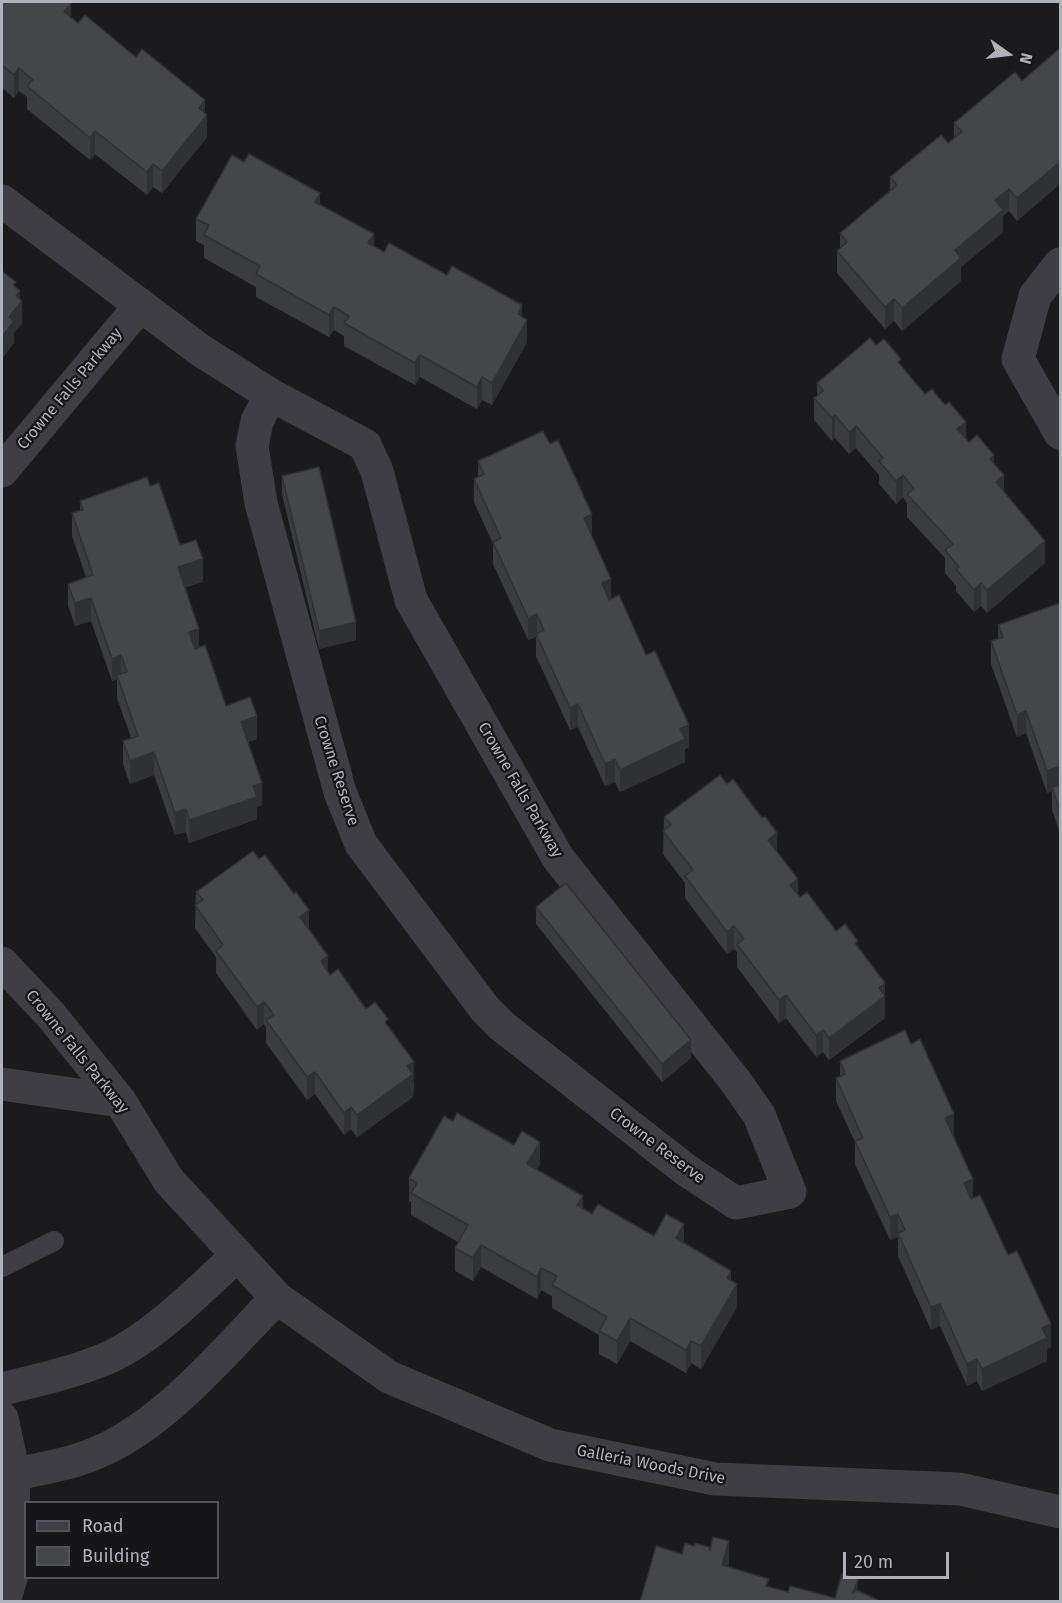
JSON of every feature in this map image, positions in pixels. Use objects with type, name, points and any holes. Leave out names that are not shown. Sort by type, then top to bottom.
[{"type":"street","points":[[2,201],[139,307],[200,350],[271,395]]},
{"type":"street","points":[[1060,264],[1035,296],[1018,359],[1060,433]]},
{"type":"street","name":"Crowne Falls Parkway","points":[[2,471],[139,307]]},
{"type":"street","name":"Crowne Falls Parkway","points":[[271,395],[365,445],[377,471],[411,600],[558,858],[736,1082],[759,1115],[790,1192]]},
{"type":"street","name":"Crowne Reserve","points":[[271,395],[257,421],[252,446],[261,503],[340,792],[360,844],[485,1009],[502,1026],[686,1170],[736,1203],[790,1192]]},
{"type":"street","name":"Crowne Falls Parkway","points":[[2,963],[50,1014],[120,1101],[169,1181],[238,1255]]},
{"type":"street","points":[[2,1084],[120,1101]]},
{"type":"street","points":[[2,1389],[72,1372],[113,1355],[150,1333],[238,1255]]},
{"type":"street","name":"Galleria Woods Drive","points":[[238,1255],[277,1298],[389,1377],[550,1445],[715,1479],[960,1488],[1060,1512]]},
{"type":"street","points":[[8,1476],[86,1457],[137,1431],[176,1399],[277,1298]]},
{"type":"street","points":[[2,1418],[8,1476],[11,1578],[4,1602]]},
{"type":"lane","points":[[2,1267],[54,1241]]},
{"type":"building","points":[[2,2],[69,2],[71,4],[64,12],[78,23],[85,15],[136,57],[142,49],[205,100],[199,108],[207,115],[162,171],[153,164],[147,172],[95,131],[90,138],[27,86],[33,80],[19,68],[14,75],[2,65]]},
{"type":"building","points":[[1060,48],[1060,162],[1017,198],[1009,189],[995,200],[1003,210],[955,250],[961,258],[902,308],[894,299],[885,307],[837,251],[847,242],[840,233],[897,185],[890,177],[941,135],[948,143],[962,132],[954,123],[1015,72],[1022,81]]},
{"type":"building","points":[[249,154],[320,193],[315,202],[374,234],[368,243],[384,252],[389,243],[447,275],[452,266],[522,305],[518,314],[527,320],[492,383],[482,377],[477,387],[420,355],[415,363],[344,323],[349,316],[334,307],[329,315],[256,274],[260,266],[204,235],[209,225],[196,219],[232,155],[244,162]]},
{"type":"building","points":[[2,271],[16,282],[13,285],[20,291],[16,296],[22,301],[9,317],[14,321],[2,337]]},
{"type":"building","points":[[870,338],[876,345],[884,339],[901,359],[898,362],[925,394],[932,389],[945,405],[949,402],[966,422],[957,429],[969,442],[977,435],[994,455],[990,459],[1004,475],[996,482],[1045,541],[987,590],[981,583],[974,590],[956,569],[959,567],[945,550],[953,544],[907,494],[914,489],[903,475],[896,481],[879,461],[883,458],[856,426],[849,432],[835,415],[832,418],[814,398],[823,391],[817,383]]},
{"type":"building","points":[[543,431],[550,444],[558,440],[592,514],[584,518],[611,579],[602,583],[609,600],[619,595],[646,655],[655,651],[689,725],[680,729],[685,739],[620,770],[615,759],[605,764],[578,704],[570,708],[536,634],[544,630],[537,614],[528,618],[493,542],[501,538],[474,479],[484,474],[478,461]]},
{"type":"building","points":[[319,467],[356,622],[319,631],[282,476]]},
{"type":"building","points":[[147,477],[150,486],[159,483],[180,545],[196,540],[203,559],[178,567],[199,629],[189,632],[195,649],[205,645],[226,706],[250,697],[257,716],[241,722],[262,783],[253,786],[257,797],[189,820],[186,809],[175,813],[154,752],[130,761],[123,741],[138,736],[117,675],[127,672],[121,655],[112,659],[91,598],[75,603],[68,584],[93,575],[72,513],[83,510],[80,501]]},
{"type":"building","points":[[1060,603],[1060,773],[1058,767],[1047,771],[1026,711],[1017,715],[991,641],[1003,637],[998,625]]},
{"type":"building","points":[[720,775],[727,784],[733,779],[762,818],[765,816],[777,833],[768,840],[798,879],[790,885],[800,897],[807,892],[836,931],[845,924],[858,941],[855,943],[885,983],[879,988],[885,996],[829,1038],[823,1030],[816,1035],[786,995],[779,1000],[737,944],[744,939],[734,926],[727,932],[685,876],[693,870],[663,831],[671,825],[664,817]]},
{"type":"building","points":[[1060,785],[1060,811],[1052,787]]},
{"type":"building","points":[[253,851],[259,859],[265,855],[309,910],[300,917],[328,956],[321,961],[330,975],[338,969],[366,1009],[375,1002],[388,1019],[385,1022],[414,1062],[407,1066],[413,1074],[357,1115],[351,1107],[344,1113],[315,1072],[307,1077],[266,1020],[274,1015],[264,1002],[257,1007],[216,951],[223,945],[195,905],[203,900],[196,892]]},
{"type":"building","points":[[566,883],[691,1040],[662,1064],[536,907]]},
{"type":"building","points":[[905,1030],[911,1044],[920,1039],[954,1114],[945,1118],[973,1179],[964,1183],[971,1199],[980,1195],[1008,1255],[1017,1251],[1051,1324],[1042,1328],[1047,1338],[982,1369],[977,1359],[967,1364],[940,1304],[931,1307],[898,1233],[905,1230],[898,1214],[890,1217],[855,1141],[863,1138],[836,1078],[845,1074],[840,1061]]},
{"type":"building","points":[[457,1113],[514,1145],[522,1131],[540,1142],[527,1164],[583,1196],[577,1205],[592,1214],[598,1204],[654,1236],[666,1214],[684,1224],[676,1238],[731,1271],[727,1278],[737,1284],[701,1346],[691,1341],[686,1350],[630,1318],[617,1341],[599,1331],[607,1317],[552,1285],[557,1276],[541,1268],[537,1277],[481,1245],[473,1258],[455,1248],[468,1225],[411,1193],[417,1183],[409,1178],[444,1116],[453,1121]]},
{"type":"building","points":[[713,1537],[729,1541],[722,1565],[769,1579],[766,1586],[788,1592],[790,1586],[835,1598],[842,1574],[858,1579],[853,1593],[856,1590],[878,1600],[877,1602],[640,1602],[656,1546],[682,1554],[685,1543],[694,1546],[695,1543],[709,1547],[710,1550]]}]
